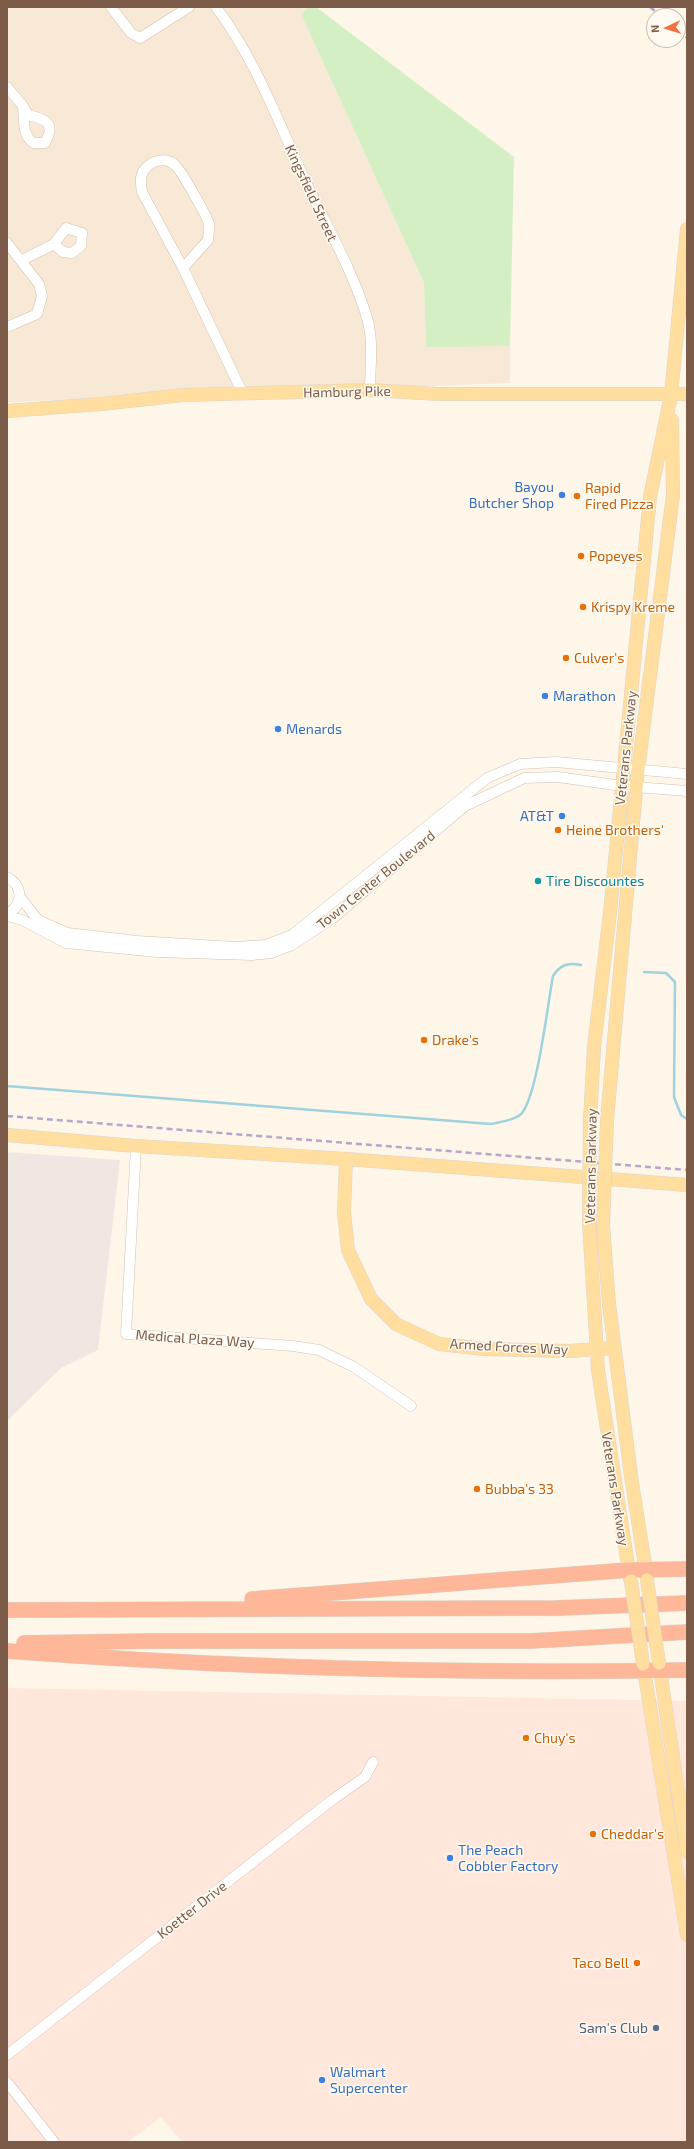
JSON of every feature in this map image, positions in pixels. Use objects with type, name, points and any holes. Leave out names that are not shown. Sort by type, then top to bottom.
[{"type":"highway","points":[[109,1609],[646,1575],[687,1569]]},
{"type":"highway","points":[[7,1610],[557,1608],[687,1603]]},
{"type":"highway","points":[[7,1644],[176,1641],[531,1641],[687,1632]]},
{"type":"highway","points":[[617,1637],[687,1637]]},
{"type":"highway","points":[[7,1651],[154,1661],[498,1671],[652,1667],[687,1670]]},
{"type":"main road","name":"Veterans Parkway","points":[[687,229],[671,395],[650,497],[624,768],[594,1047],[590,1120],[589,1222],[596,1349],[604,1416],[630,1576],[652,1667],[687,1852]]},
{"type":"main road","name":"Hamburg Pike","points":[[7,410],[102,404],[183,395],[370,390],[438,394],[687,394]]},
{"type":"main road","name":"Veterans Parkway","points":[[671,395],[673,495],[636,787],[606,1120],[603,1225],[606,1274],[614,1348],[646,1575],[652,1667],[687,1935]]},
{"type":"main road","points":[[7,1135],[136,1146],[346,1159],[687,1185]]},
{"type":"main road","name":"Armed Forces Way","points":[[346,1159],[344,1212],[348,1250],[371,1299],[396,1324],[440,1344],[485,1349],[569,1351],[614,1348]]},
{"type":"street","points":[[111,7],[131,33],[140,38],[189,7]]},
{"type":"street","name":"Kingsfield Street","points":[[216,7],[236,34],[261,80],[286,138],[350,276],[367,318],[371,340],[370,390]]},
{"type":"street","points":[[7,87],[23,106]]},
{"type":"street","points":[[183,268],[208,240],[209,224],[183,175],[174,164],[166,161],[155,161],[144,169],[140,182],[142,192],[183,268],[243,394]]},
{"type":"street","points":[[7,243],[22,260],[39,284],[42,296],[37,314],[7,327]]},
{"type":"street","points":[[22,260],[54,244]]},
{"type":"street","name":"Town Center Boulevard","points":[[7,878],[17,885],[20,897],[38,920],[68,933],[137,941],[234,947],[266,945],[292,935],[487,778],[520,764],[556,762],[638,770]]},
{"type":"street","points":[[638,770],[687,774]]},
{"type":"street","name":"Town Center Boulevard","points":[[7,915],[22,920],[66,943],[157,952],[252,955],[271,953],[292,945],[333,918],[465,806],[524,778],[558,777],[636,787]]},
{"type":"street","points":[[636,787],[687,791]]},
{"type":"street","points":[[7,915],[16,907],[20,897]]},
{"type":"street","name":"Medical Plaza Way","points":[[136,1146],[126,1334],[293,1346],[319,1350],[354,1367],[411,1406]]},
{"type":"street","name":"Koetter Drive","points":[[7,2055],[332,1800],[365,1777],[373,1762]]},
{"type":"street","points":[[7,2082],[54,2142]]},
{"type":"shaded area","points":[[7,7],[309,7],[301,14],[424,283],[426,346],[510,346],[510,383],[7,402]]},
{"type":"shaded area","points":[[7,1152],[120,1160],[98,1350],[61,1368],[7,1421]]},
{"type":"shaded area","points":[[7,1688],[687,1701],[687,2142],[182,2142],[161,2117],[128,2142],[7,2142]]},
{"type":"green space","points":[[309,7],[316,7],[514,157],[510,346],[426,347],[424,283],[301,14]]},
{"type":"waterway","points":[[7,1086],[491,1124],[502,1122],[520,1115],[526,1106],[532,1091],[541,1050],[553,976],[558,969],[565,965],[581,965]]},
{"type":"waterway","points":[[644,972],[666,973],[675,982],[674,1097],[681,1115],[687,1119]]},
{"type":"railway","points":[[7,1116],[687,1170]]},
{"type":"place","name":"Bayou Butcher Shop","points":[[562,495]]},
{"type":"place","name":"Rapid Fired Pizza","points":[[577,496]]},
{"type":"place","name":"Popeyes","points":[[581,556]]},
{"type":"place","name":"Krispy Kreme","points":[[583,607]]},
{"type":"place","name":"Culver's","points":[[566,658]]},
{"type":"place","name":"Marathon","points":[[545,696]]},
{"type":"place","name":"Menards","points":[[278,729]]},
{"type":"place","name":"AT&T","points":[[562,816]]},
{"type":"place","name":"Heine Brothers'","points":[[558,830]]},
{"type":"place","name":"Tire Discountes","points":[[538,881]]},
{"type":"place","name":"Drake's","points":[[424,1040]]},
{"type":"place","name":"Bubba's 33","points":[[477,1489]]},
{"type":"place","name":"Chuy's","points":[[526,1738]]},
{"type":"place","name":"Cheddar's","points":[[593,1834]]},
{"type":"place","name":"The Peach Cobbler Factory","points":[[450,1858]]},
{"type":"place","name":"Taco Bell","points":[[637,1963]]},
{"type":"place","name":"Sam's Club","points":[[656,2028]]},
{"type":"place","name":"Walmart Supercenter","points":[[322,2080]]}]
